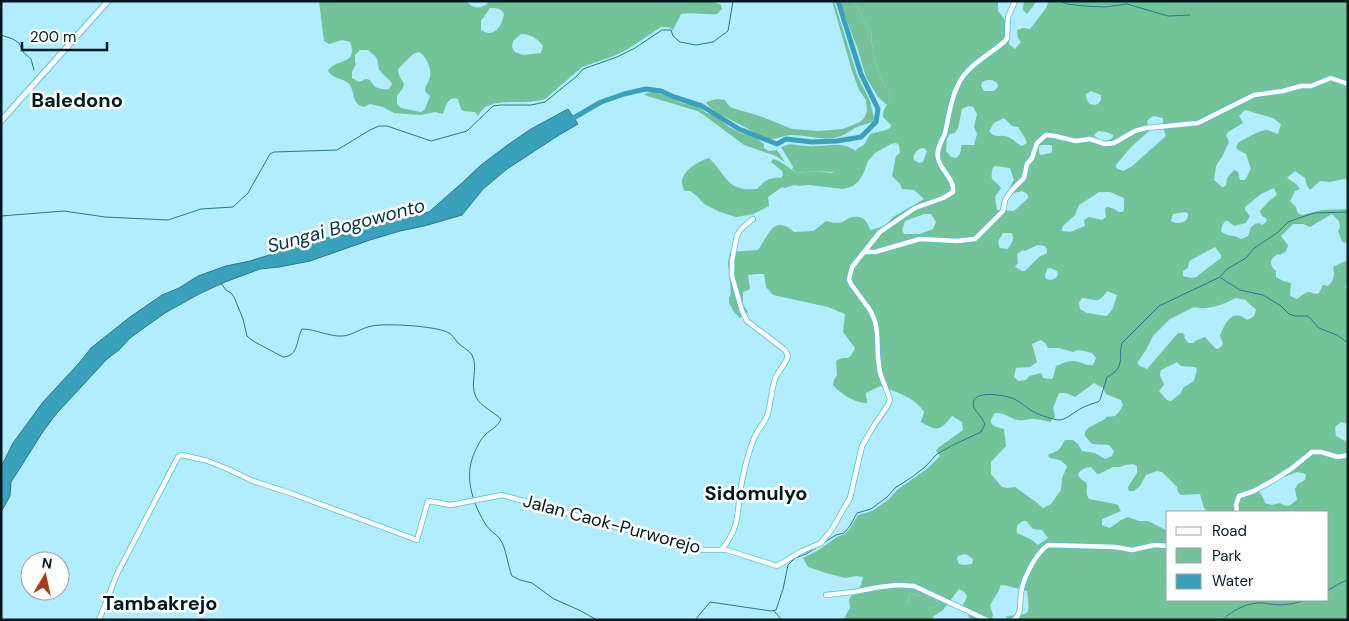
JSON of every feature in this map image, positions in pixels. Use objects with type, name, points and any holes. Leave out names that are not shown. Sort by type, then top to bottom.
[{"type":"main road","points":[[1,121],[108,1]]},
{"type":"street","name":"Jalan Caok-Purworejo","points":[[99,620],[117,574],[178,457],[182,455],[208,461],[254,481],[417,540],[428,501],[451,505],[499,495],[684,546],[705,550],[722,549],[777,566],[802,551],[821,543],[849,501],[862,446],[888,406],[890,399],[880,373],[877,332],[873,316],[851,284],[849,279],[852,267],[880,232],[915,208],[951,194],[953,186],[937,155],[952,98],[965,73],[1007,38],[1008,17],[1015,1]]},
{"type":"street","points":[[864,252],[875,252],[920,240],[958,241],[976,239],[1003,210],[1005,200],[1024,178],[1027,164],[1032,158],[1038,143],[1046,135],[1076,141],[1090,139],[1106,144],[1114,143],[1135,131],[1146,128],[1198,124],[1254,95],[1283,91],[1301,86],[1312,86],[1330,78],[1348,84]]},
{"type":"street","points":[[722,549],[731,539],[736,527],[742,482],[748,457],[756,435],[766,418],[775,378],[788,356],[785,350],[747,321],[742,311],[732,276],[732,261],[737,236],[742,228],[753,219]]},
{"type":"street","points":[[1237,511],[1238,496],[1254,491],[1272,481],[1312,452],[1321,452],[1338,457],[1348,455]]},
{"type":"street","points":[[1014,620],[1020,612],[1022,588],[1032,565],[1042,550],[1048,545],[1115,547],[1132,550],[1166,546]]},
{"type":"street","points":[[826,594],[854,592],[897,585],[914,586],[987,620]]},
{"type":"green space","points":[[319,1],[466,1],[472,6],[481,7],[490,1],[713,1],[721,5],[722,9],[717,14],[681,14],[673,30],[669,27],[661,27],[628,49],[582,67],[545,99],[531,102],[496,103],[484,108],[478,116],[475,112],[463,111],[458,99],[455,98],[448,102],[443,114],[435,112],[421,115],[394,113],[383,107],[370,104],[364,107],[360,106],[355,101],[349,84],[333,76],[328,71],[331,67],[349,58],[352,50],[350,42],[342,40],[329,44],[324,41]],"holes":[[[490,8],[498,9],[504,14],[497,30],[490,33],[481,30],[481,21]],[[521,34],[531,36],[543,46],[541,53],[523,55],[515,52],[512,47],[513,41]],[[360,50],[368,50],[374,55],[380,70],[392,84],[389,89],[378,88],[370,80],[366,79],[359,82],[352,78],[352,72],[356,64],[355,55]],[[419,52],[422,54],[430,68],[430,76],[425,91],[430,96],[425,109],[421,112],[401,108],[397,104],[397,96],[404,84],[398,69],[413,54]]]},
{"type":"green space","points":[[832,1],[834,1],[857,75],[870,101],[874,118],[873,122],[832,138],[791,135],[769,139],[758,135],[709,106],[706,102],[717,99],[725,100],[732,108],[760,116],[792,129],[818,131],[843,129],[860,122],[867,112],[866,100],[859,90],[852,71]]},
{"type":"green space","points":[[842,1],[853,1],[872,33],[872,47],[877,65],[883,83],[891,95],[887,105],[878,97],[866,77],[841,6]]},
{"type":"green space","points":[[853,1],[998,1],[998,11],[1006,22],[1009,44],[1015,49],[1021,42],[1018,38],[1017,30],[1030,29],[1049,1],[1348,1],[1348,180],[1320,181],[1310,190],[1305,178],[1295,171],[1287,178],[1300,189],[1295,191],[1290,201],[1300,215],[1322,210],[1348,209],[1348,242],[1344,243],[1342,241],[1338,231],[1340,227],[1339,221],[1332,214],[1310,227],[1303,224],[1293,224],[1281,236],[1288,245],[1287,250],[1275,256],[1271,262],[1276,271],[1276,277],[1291,283],[1290,295],[1297,299],[1307,292],[1319,293],[1323,285],[1328,286],[1332,282],[1334,275],[1333,267],[1345,261],[1348,263],[1348,285],[1345,287],[1348,291],[1348,424],[1341,422],[1335,427],[1336,436],[1348,442],[1348,620],[1005,620],[1007,616],[1025,614],[1028,609],[1028,599],[1027,591],[1001,585],[990,605],[993,615],[992,620],[970,620],[968,613],[960,609],[967,595],[959,589],[943,610],[934,616],[932,620],[843,620],[850,608],[849,599],[861,585],[863,577],[845,578],[826,573],[808,567],[803,558],[845,534],[858,515],[872,511],[928,468],[940,456],[936,451],[938,448],[963,430],[962,422],[952,416],[941,427],[931,427],[921,422],[924,412],[916,402],[880,386],[866,393],[867,403],[853,400],[839,391],[833,385],[837,375],[836,361],[851,356],[855,348],[843,332],[845,314],[828,307],[773,295],[766,287],[764,274],[758,274],[748,275],[750,289],[743,292],[743,304],[748,312],[740,318],[729,303],[731,293],[728,263],[730,252],[758,250],[772,229],[781,225],[794,232],[813,231],[826,221],[840,223],[850,218],[860,217],[868,224],[870,230],[885,226],[893,217],[924,199],[914,190],[902,189],[892,176],[896,156],[900,153],[899,145],[896,143],[875,153],[868,161],[859,181],[853,186],[843,189],[809,185],[782,187],[768,197],[769,206],[753,214],[736,217],[704,204],[690,191],[685,191],[682,180],[688,170],[709,158],[728,181],[739,188],[747,189],[757,189],[768,180],[781,178],[783,175],[782,171],[771,162],[773,159],[797,173],[816,171],[832,173],[847,158],[849,159],[857,149],[864,145],[870,134],[890,128],[891,125],[883,117],[883,114],[891,95],[883,83],[877,65],[872,47],[872,33]],"holes":[[[992,80],[997,83],[998,87],[994,91],[984,91],[981,86],[982,82]],[[1091,91],[1101,95],[1101,100],[1098,104],[1091,104],[1086,94]],[[968,106],[973,107],[977,114],[974,127],[977,134],[974,145],[962,145],[960,153],[956,158],[951,157],[946,151],[947,139],[950,134],[955,133],[962,109]],[[1245,110],[1273,118],[1281,124],[1278,134],[1267,130],[1262,131],[1238,143],[1236,148],[1246,154],[1251,169],[1245,180],[1240,180],[1238,172],[1234,170],[1227,178],[1226,185],[1222,187],[1214,180],[1216,166],[1229,142],[1226,135],[1243,123],[1239,116]],[[1154,116],[1163,118],[1163,128],[1166,136],[1131,167],[1123,171],[1118,169],[1116,165],[1131,147],[1149,131],[1147,121],[1150,118]],[[1004,118],[1012,126],[1018,127],[1027,143],[1022,146],[1008,137],[991,134],[989,131],[994,123]],[[1098,131],[1113,135],[1111,139],[1106,141],[1094,135]],[[1039,146],[1052,146],[1051,153],[1041,155],[1039,153]],[[924,148],[927,151],[923,162],[919,163],[914,160],[914,156],[920,149]],[[995,166],[1010,168],[1014,180],[1010,187],[1014,193],[1022,191],[1027,195],[1028,198],[1014,211],[997,210],[995,197],[1001,188],[993,180],[992,172]],[[1274,188],[1277,195],[1260,211],[1262,216],[1267,219],[1266,222],[1262,225],[1259,223],[1251,227],[1248,236],[1241,239],[1221,231],[1225,221],[1234,226],[1246,223],[1250,216],[1245,207],[1261,194]],[[1099,192],[1110,192],[1124,198],[1124,210],[1122,212],[1107,207],[1105,209],[1106,217],[1102,220],[1089,217],[1084,220],[1085,226],[1070,232],[1062,231],[1063,226],[1075,215],[1079,205]],[[1186,212],[1188,214],[1187,219],[1183,222],[1171,221],[1173,214]],[[924,214],[931,214],[936,222],[933,229],[920,234],[904,234],[902,230],[905,221]],[[1003,233],[1011,233],[1012,235],[1012,243],[1008,249],[1000,248],[998,244]],[[1037,245],[1045,246],[1047,250],[1047,253],[1039,257],[1025,271],[1015,267],[1018,263],[1017,254]],[[1215,247],[1221,255],[1221,258],[1196,277],[1183,276],[1183,271],[1188,268],[1189,262]],[[1050,268],[1057,271],[1056,278],[1046,279],[1047,269]],[[1107,291],[1117,295],[1113,308],[1107,316],[1087,313],[1080,309],[1079,303],[1082,298],[1099,300]],[[1236,298],[1246,300],[1256,310],[1254,316],[1249,319],[1240,316],[1230,319],[1220,336],[1223,343],[1218,349],[1205,337],[1194,343],[1189,343],[1184,338],[1183,333],[1178,333],[1147,369],[1137,363],[1153,336],[1170,319],[1194,307],[1204,308]],[[1041,340],[1048,348],[1059,348],[1073,352],[1078,350],[1084,351],[1092,353],[1096,358],[1093,365],[1073,361],[1056,366],[1053,378],[1051,379],[1043,378],[1041,373],[1029,376],[1026,380],[1018,381],[1014,377],[1016,368],[1030,367],[1037,362],[1032,344]],[[1177,362],[1181,366],[1195,367],[1197,369],[1194,381],[1184,387],[1180,394],[1171,401],[1167,400],[1159,391],[1164,385],[1160,372]],[[1094,383],[1103,388],[1106,394],[1121,400],[1123,405],[1115,416],[1106,417],[1088,428],[1085,432],[1085,436],[1092,444],[1109,445],[1114,451],[1112,456],[1105,459],[1095,453],[1082,451],[1073,440],[1065,440],[1058,451],[1049,454],[1050,458],[1060,460],[1067,467],[1062,478],[1061,490],[1051,504],[1043,508],[1015,487],[1002,487],[991,474],[991,462],[1006,446],[1004,429],[994,426],[991,420],[995,413],[998,413],[1018,420],[1035,419],[1050,422],[1055,417],[1053,408],[1059,393],[1066,393],[1075,397]],[[1297,472],[1306,474],[1305,480],[1298,484],[1295,489],[1297,500],[1289,506],[1280,503],[1272,505],[1265,503],[1258,488],[1276,475],[1284,477]],[[1026,521],[1033,529],[1042,530],[1048,538],[1038,545],[1017,533],[1017,526]],[[965,554],[973,559],[972,564],[959,564],[958,556]],[[910,594],[930,597],[939,602],[933,608],[907,602]]]},
{"type":"green space","points":[[1024,1],[1037,1],[1027,14],[1023,10]]},
{"type":"green space","points":[[653,92],[681,103],[700,107],[706,113],[712,114],[729,127],[755,137],[769,151],[777,150],[785,162],[776,156],[744,145],[697,111],[644,95]]},
{"type":"green space","points":[[790,144],[809,146],[841,145],[856,151],[851,158],[834,172],[797,173],[792,169],[793,167],[781,147]]},
{"type":"green space","points":[[910,594],[930,597],[939,602],[933,608],[907,603]]},
{"type":"water","points":[[568,109],[578,124],[507,169],[483,189],[462,215],[370,240],[310,261],[260,269],[199,294],[165,313],[130,338],[107,359],[57,413],[11,482],[10,496],[1,512],[1,467],[13,443],[43,402],[91,348],[130,317],[162,295],[179,288],[198,276],[226,266],[250,261],[297,244],[347,234],[429,212],[481,165],[509,144],[531,129]]},
{"type":"waterway","points":[[1,216],[64,211],[105,217],[168,220],[201,209],[233,207],[248,193],[270,154],[274,152],[337,150],[379,126],[387,126],[431,141],[467,131],[493,106],[531,105],[545,102],[583,69],[617,57],[635,48],[662,30],[671,30],[673,36],[680,42],[696,45],[713,42],[728,31],[733,1]]},
{"type":"waterway","name":"Sungai Bogowonto","points":[[570,120],[601,102],[646,89],[661,91],[702,106],[739,129],[777,144],[786,139],[812,142],[837,141],[861,137],[876,122],[878,109],[861,74],[838,1]]},
{"type":"waterway","points":[[1060,1],[1067,4],[1105,7],[1127,4],[1168,16],[1190,15]]},
{"type":"waterway","points":[[1,35],[19,43],[23,52],[31,59],[34,70]]},
{"type":"waterway","points":[[695,620],[710,602],[771,611],[776,610],[788,565],[795,558],[806,554],[836,535],[844,533],[857,513],[871,509],[887,497],[895,488],[925,467],[937,454],[981,432],[985,424],[974,408],[973,402],[976,398],[988,394],[1010,397],[1036,413],[1060,420],[1066,418],[1081,408],[1100,400],[1107,377],[1113,374],[1119,366],[1122,343],[1159,306],[1220,277],[1227,269],[1246,258],[1253,249],[1277,233],[1288,222],[1314,213],[1348,212]]},
{"type":"waterway","points":[[1221,278],[1240,290],[1263,295],[1281,306],[1289,314],[1308,316],[1319,328],[1337,335],[1348,343]]},
{"type":"waterway","points":[[221,283],[234,297],[243,319],[247,336],[283,357],[292,354],[302,329],[343,336],[372,326],[398,325],[432,328],[452,335],[472,355],[474,360],[473,386],[476,397],[501,419],[477,446],[470,467],[470,485],[474,502],[482,518],[487,527],[502,543],[512,576],[532,583],[554,599],[597,620]]},
{"type":"waterway","points":[[1329,589],[1348,580]]},
{"type":"waterway","points":[[1222,620],[1246,605],[1257,603],[1284,605],[1303,601]]},
{"type":"waterway","points":[[774,611],[782,620]]},
{"type":"district","name":"Baledono","points":[[77,100]]},
{"type":"district","name":"Sidomulyo","points":[[756,493]]},
{"type":"district","name":"Tambakrejo","points":[[160,603]]}]
